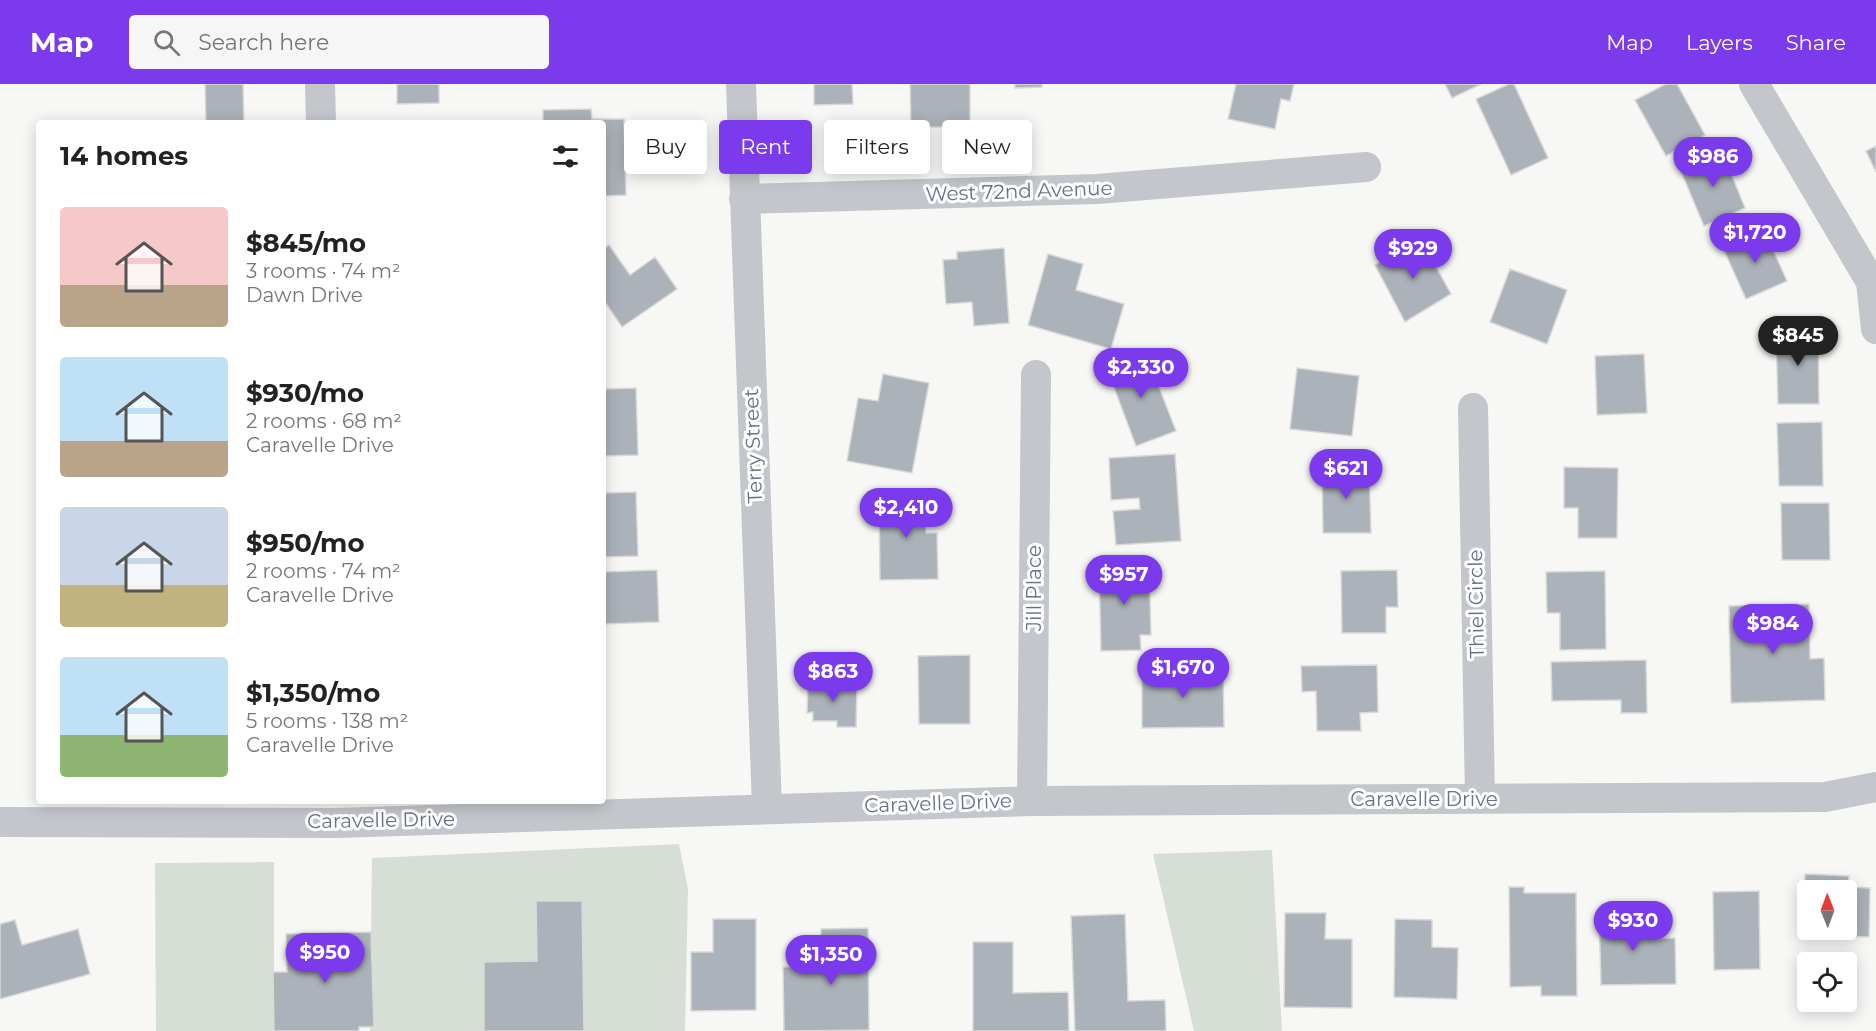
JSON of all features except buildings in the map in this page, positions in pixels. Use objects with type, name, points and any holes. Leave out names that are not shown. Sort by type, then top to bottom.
[{"type":"street","points":[[320,84],[321,120]]},
{"type":"street","name":"Terry Street","points":[[741,84],[767,808]]},
{"type":"street","points":[[1766,88],[1871,282],[1876,329]]},
{"type":"street","name":"West 72nd Avenue","points":[[744,199],[1097,189],[1366,167]]},
{"type":"street","name":"Jill Place","points":[[1032,801],[1036,375]]},
{"type":"street","name":"Thiel Circle","points":[[1473,408],[1480,799]]},
{"type":"street","name":"Caravelle Drive","points":[[0,822],[336,812],[767,808],[1032,801],[1825,796],[1876,787]]},
{"type":"shaded area","points":[[679,844],[688,889],[685,1031],[370,1031],[372,858]]},
{"type":"shaded area","points":[[1272,850],[1282,1031],[1194,1031],[1153,854]]},
{"type":"shaded area","points":[[274,862],[274,1031],[156,1031],[155,863]]}]
